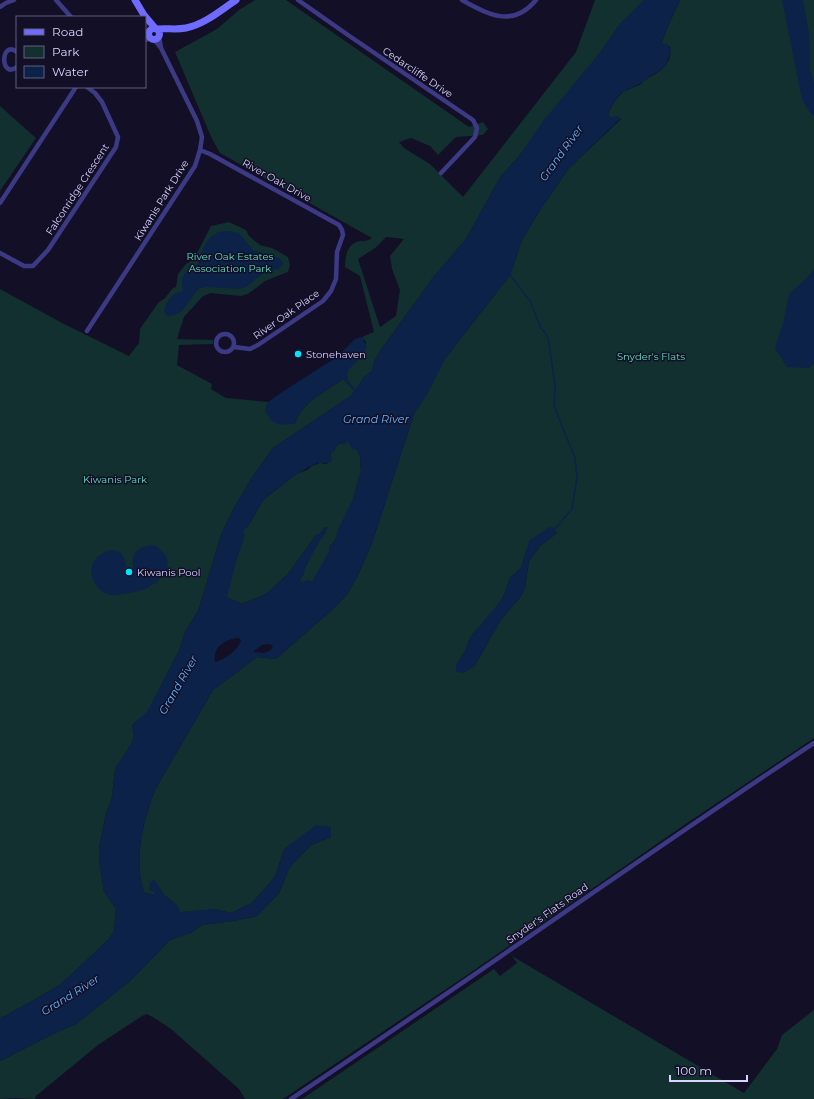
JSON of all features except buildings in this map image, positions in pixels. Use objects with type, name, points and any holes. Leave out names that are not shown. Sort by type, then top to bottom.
[{"type":"street","points":[[0,7],[14,0]]},
{"type":"street","points":[[56,0],[70,16]]},
{"type":"street","points":[[135,0],[144,16]]},
{"type":"street","points":[[146,19],[152,34],[185,28],[204,22],[236,0]]},
{"type":"street","name":"Cedarcliffe Drive","points":[[298,0],[354,40],[473,120],[477,128],[475,137],[441,173]]},
{"type":"street","points":[[462,0],[483,12],[505,17],[518,15],[530,7],[536,0]]},
{"type":"street","name":"Kiwanis Park Drive","points":[[87,331],[195,166],[200,150],[202,137],[197,120],[161,48],[152,34]]},
{"type":"street","points":[[0,47],[5,52]]},
{"type":"street","points":[[16,52],[11,50],[5,52],[1,57],[2,66],[10,70],[16,67]]},
{"type":"street","points":[[0,203],[75,88]]},
{"type":"street","name":"Falconridge Crescent","points":[[0,253],[24,266],[33,266],[48,250],[116,147],[118,137],[102,102],[95,93],[88,88]]},
{"type":"street","name":"River Oak Drive","points":[[200,150],[210,154],[339,225],[342,230]]},
{"type":"street","name":"River Oak Place","points":[[234,347],[250,349],[258,345],[323,301],[331,291],[336,279],[337,252],[343,235],[342,230]]},
{"type":"street","name":"Snyder's Flats Road","points":[[291,1099],[422,1012],[670,839],[814,743]]},
{"type":"green space","points":[[255,0],[286,0],[469,127],[483,122],[488,129],[483,135],[456,137],[438,155],[430,146],[411,138],[399,142],[404,148],[430,164],[463,197],[576,52],[595,0],[644,0],[621,23],[599,54],[520,155],[501,176],[466,239],[432,279],[380,351],[374,362],[372,371],[364,377],[352,395],[273,448],[251,479],[235,506],[221,535],[198,611],[185,632],[179,651],[147,713],[132,725],[134,736],[132,743],[115,769],[112,797],[106,814],[99,848],[99,861],[104,891],[116,909],[114,931],[109,939],[60,985],[0,1018],[0,289],[62,323],[129,356],[139,343],[140,329],[158,303],[165,298],[173,288],[176,287],[178,274],[186,264],[194,259],[211,226],[229,222],[246,230],[249,236],[260,245],[272,248],[288,257],[290,265],[288,272],[265,281],[248,294],[241,296],[210,293],[202,297],[184,317],[177,339],[213,340],[213,344],[179,345],[177,365],[212,384],[211,389],[226,398],[268,402],[265,411],[294,424],[309,403],[321,393],[343,379],[353,389],[348,380],[348,369],[363,355],[366,342],[362,337],[374,332],[360,276],[345,267],[346,255],[352,244],[372,238],[220,153],[212,139],[175,52],[217,29],[239,10]],"holes":[[[386,237],[404,239],[390,256],[392,269],[400,290],[396,316],[380,327],[358,259],[375,248]]]},
{"type":"green space","name":"Snyder's Flats","points":[[680,0],[814,0],[814,738],[283,1099],[245,1099],[239,1089],[171,1029],[147,1014],[98,1045],[36,1096],[35,1099],[0,1099],[0,1061],[76,1024],[130,981],[170,940],[191,933],[202,925],[257,916],[279,893],[289,868],[311,845],[331,837],[284,849],[275,877],[252,903],[231,913],[215,909],[180,913],[172,901],[165,896],[154,880],[155,896],[144,892],[139,866],[141,840],[151,800],[156,788],[213,690],[257,657],[276,659],[333,609],[348,593],[359,573],[372,543],[414,414],[444,360],[510,275],[522,240],[540,210],[569,168],[621,119],[610,118],[608,115],[615,101],[624,92],[641,84],[657,73],[668,62],[670,58],[670,47],[661,44]],"holes":[[[557,533],[540,546],[529,561],[525,587],[521,596],[500,621],[474,667],[456,666],[465,651],[471,636],[495,609],[503,597],[510,578],[521,568],[530,540]]]},
{"type":"green space","points":[[0,106],[36,138],[0,191]]},
{"type":"green space","points":[[348,440],[360,456],[361,471],[351,506],[339,528],[335,541],[329,547],[329,553],[312,583],[303,583],[299,581],[315,548],[326,532],[325,527],[320,534],[316,535],[288,574],[266,594],[242,604],[226,597],[241,546],[243,531],[250,523],[263,500],[296,474],[320,463],[327,464],[332,451],[334,451],[337,445]]},
{"type":"green space","points":[[512,956],[744,1093],[777,1049],[782,1035],[814,1010],[814,1099],[302,1099],[494,969],[500,976],[517,963]]},
{"type":"water","name":"Grand River","points":[[644,0],[680,0],[661,43],[668,45],[671,52],[665,67],[642,83],[619,95],[608,115],[610,118],[617,116],[621,118],[569,168],[540,210],[522,240],[510,275],[444,360],[429,391],[414,414],[372,543],[359,573],[348,593],[333,609],[276,659],[257,657],[213,690],[156,788],[151,800],[141,839],[139,866],[144,892],[154,896],[154,892],[149,890],[150,883],[154,879],[165,896],[177,905],[180,912],[215,909],[231,913],[252,903],[275,877],[284,849],[316,825],[331,827],[331,837],[311,845],[289,868],[279,893],[257,916],[202,925],[191,933],[170,940],[130,981],[76,1024],[0,1061],[0,1018],[60,985],[109,939],[114,931],[116,909],[104,891],[99,861],[99,848],[106,814],[112,797],[115,769],[132,743],[134,736],[132,725],[147,712],[179,651],[185,632],[198,611],[221,535],[235,506],[251,479],[273,448],[352,395],[354,391],[343,379],[321,393],[309,403],[294,424],[277,424],[271,420],[265,411],[268,402],[337,357],[355,339],[362,337],[367,347],[363,355],[348,370],[348,380],[355,390],[364,377],[372,371],[374,362],[380,351],[432,279],[466,239],[501,176],[520,155],[543,121],[599,54],[621,23]],"holes":[[[348,441],[352,449],[357,450],[360,456],[361,471],[353,499],[339,528],[335,541],[329,547],[329,553],[312,582],[308,580],[303,582],[299,581],[304,574],[306,565],[328,527],[325,527],[320,534],[316,535],[288,574],[266,594],[242,604],[227,597],[237,557],[245,536],[243,531],[250,523],[263,500],[305,469],[319,463],[327,463],[332,461],[330,455],[332,451],[334,452],[337,445],[342,442],[344,445]],[[234,638],[239,638],[241,640],[238,647],[227,657],[215,662],[218,648],[225,642]],[[262,645],[273,645],[271,650],[264,653],[253,652]]]},
{"type":"water","points":[[782,0],[803,0],[809,33],[810,70],[814,83],[814,116],[802,100]]},
{"type":"water","points":[[230,231],[239,233],[253,250],[279,258],[283,263],[280,268],[262,274],[246,287],[239,289],[200,288],[182,311],[175,315],[167,316],[164,312],[166,304],[173,296],[183,291],[182,281],[184,274],[198,264],[207,242],[218,232]]},
{"type":"water","points":[[814,269],[814,364],[808,368],[787,367],[775,348],[784,320],[789,294],[807,278]]},
{"type":"water","points":[[552,527],[557,533],[540,546],[529,561],[525,587],[521,596],[500,621],[474,667],[463,673],[456,672],[456,666],[465,651],[471,636],[503,597],[510,578],[521,568],[530,540]]},
{"type":"water","name":"Kiwanis Pool","points":[[154,545],[163,552],[167,559],[168,566],[165,573],[152,585],[135,592],[111,595],[101,591],[94,582],[91,571],[92,565],[100,555],[110,550],[119,552],[126,563],[126,568],[130,570],[133,567],[133,557],[135,553],[141,548]]},
{"type":"waterway","points":[[510,275],[530,301],[541,328],[548,337],[555,386],[554,406],[575,458],[577,477],[572,509],[555,529]]},
{"type":"place","name":"Stonehaven","points":[[298,354]]},
{"type":"place","name":"Kiwanis Pool","points":[[129,572]]},
{"type":"park label","name":"River Oak Estates Association Park","points":[[230,262]]},
{"type":"park label","name":"Kiwanis Park","points":[[115,479]]}]
